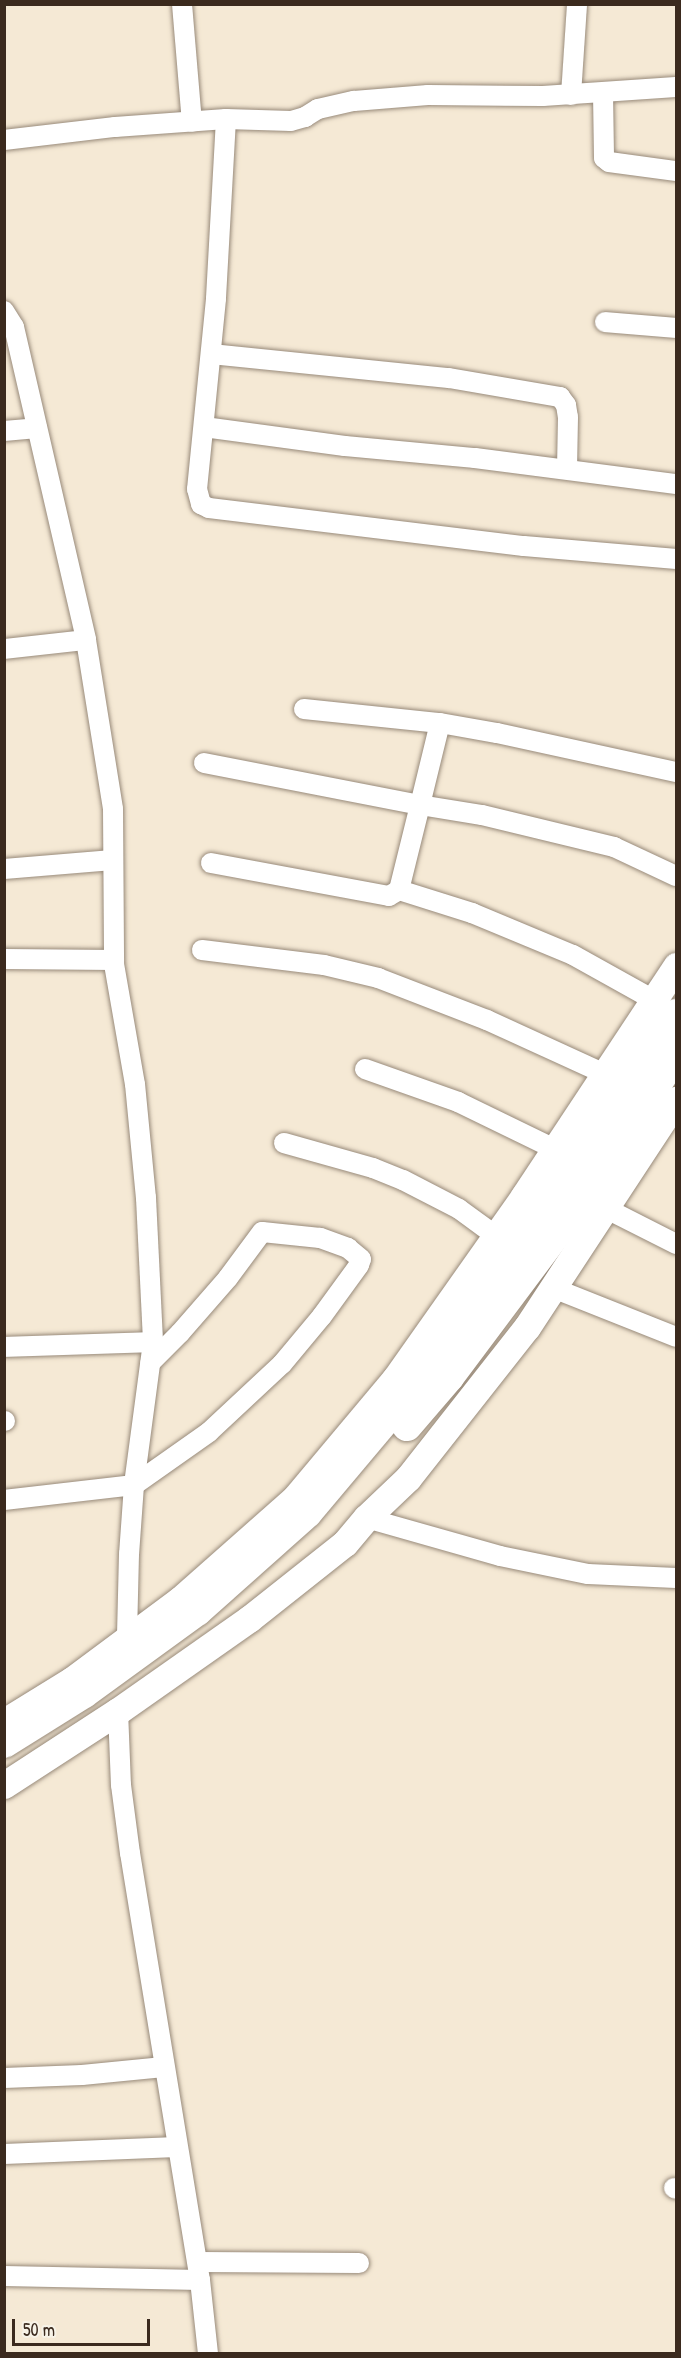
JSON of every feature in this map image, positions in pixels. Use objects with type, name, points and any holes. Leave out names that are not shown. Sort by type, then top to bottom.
[{"type":"main road","points":[[4,1743],[84,1693],[197,1611],[307,1513],[409,1392],[548,1209],[665,1007],[676,966]]},
{"type":"main road","points":[[4,1722],[72,1680],[181,1599],[295,1498],[395,1379],[496,1236],[605,1074],[665,1007]]},
{"type":"main road","points":[[4,1762],[90,1709],[226,1605],[325,1520],[449,1377],[567,1219],[676,1055]]},
{"type":"main road","points":[[4,1785],[118,1711],[249,1619],[345,1543],[366,1518],[408,1478],[527,1327],[676,1100]]},
{"type":"street","points":[[182,4],[192,122]]},
{"type":"street","points":[[571,95],[577,4]]},
{"type":"street","points":[[4,140],[115,127],[226,119],[291,121],[305,117],[318,109],[354,101],[428,95],[571,95],[676,87]]},
{"type":"street","points":[[603,93],[604,158],[609,162],[676,171]]},
{"type":"street","points":[[226,119],[211,354],[196,489],[201,504],[209,508],[524,546],[676,559]]},
{"type":"street","points":[[4,311],[14,327],[86,640],[113,810],[114,960],[118,999],[135,1084],[146,1198],[153,1342],[134,1485],[129,1554],[127,1638]]},
{"type":"street","points":[[604,322],[676,328]]},
{"type":"street","points":[[211,354],[449,378],[560,397],[566,405],[568,417],[567,469]]},
{"type":"street","points":[[204,427],[345,446],[475,458],[676,484]]},
{"type":"street","points":[[4,431],[37,428]]},
{"type":"street","points":[[4,649],[86,640]]},
{"type":"street","points":[[303,710],[440,723],[676,772]]},
{"type":"street","points":[[211,863],[389,896],[399,890],[440,723]]},
{"type":"street","points":[[204,763],[482,815],[614,847],[676,876]]},
{"type":"street","points":[[4,869],[113,860]]},
{"type":"street","points":[[399,890],[472,913],[551,945],[665,1007]]},
{"type":"street","points":[[202,950],[324,964],[378,978],[487,1020],[605,1074]]},
{"type":"street","points":[[4,959],[114,960]]},
{"type":"street","points":[[365,1070],[458,1102],[555,1149]]},
{"type":"street","points":[[284,1143],[403,1180],[459,1209],[496,1236]]},
{"type":"street","points":[[605,1208],[676,1244]]},
{"type":"street","points":[[4,1500],[134,1485],[209,1432],[282,1364],[322,1317],[359,1265],[360,1258],[348,1248],[320,1238],[262,1232],[249,1253],[221,1286],[150,1363]]},
{"type":"street","points":[[553,1288],[676,1337]]},
{"type":"street","points":[[4,1347],[153,1342]]},
{"type":"street","points":[[366,1518],[500,1556],[588,1574],[676,1578]]},
{"type":"street","points":[[118,1711],[121,1785],[177,2147],[199,2271],[208,2354]]},
{"type":"street","points":[[4,2078],[82,2075],[165,2067]]},
{"type":"street","points":[[4,2154],[177,2147]]},
{"type":"street","points":[[4,2276],[199,2271],[359,2263]]}]
